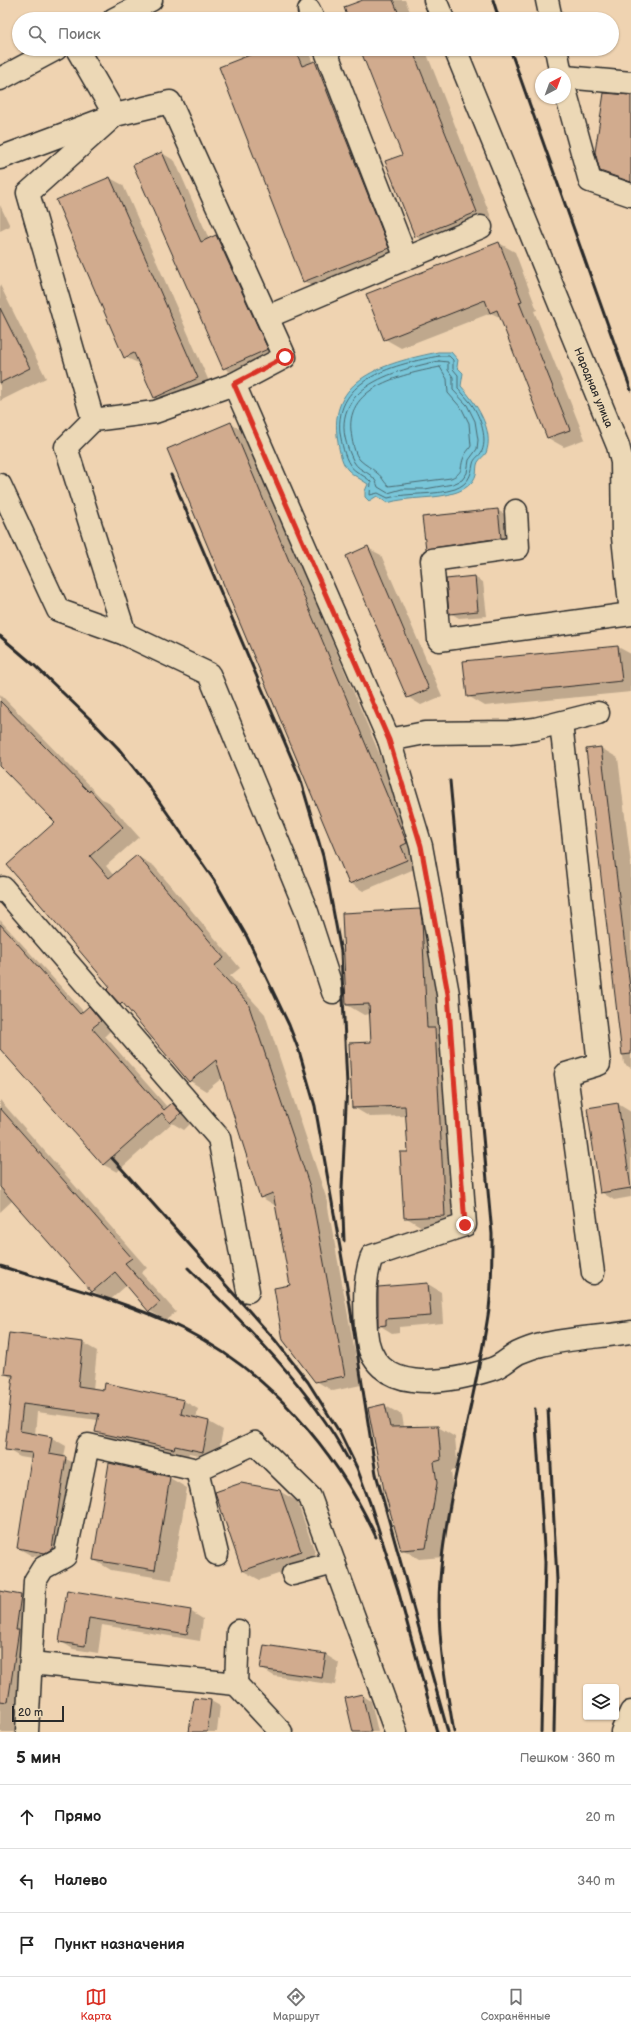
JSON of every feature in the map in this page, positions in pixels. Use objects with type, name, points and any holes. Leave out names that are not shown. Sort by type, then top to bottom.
[{"type":"main road","points":[[128,12],[151,0]]},
{"type":"main road","points":[[435,0],[440,12]]},
{"type":"main road","points":[[547,0],[550,12]]},
{"type":"main road","points":[[0,79],[43,56]]},
{"type":"main road","points":[[81,56],[115,115]]},
{"type":"main road","points":[[328,56],[406,258]]},
{"type":"main road","name":"Народная улица","points":[[458,56],[618,446],[622,462],[623,537],[631,615],[439,640],[432,560],[518,548],[516,511]]},
{"type":"main road","points":[[557,56],[560,68]]},
{"type":"main road","points":[[571,78],[631,83]]},
{"type":"main road","points":[[0,158],[115,115],[170,102],[285,357],[234,384],[155,412],[93,420],[66,447],[125,634]]},
{"type":"main road","points":[[569,104],[590,181],[631,195]]},
{"type":"main road","points":[[93,420],[28,193],[115,115]]},
{"type":"main road","points":[[267,317],[481,227]]},
{"type":"main road","points":[[234,384],[389,740],[421,846],[448,994],[465,1225],[372,1256],[367,1269],[364,1294],[369,1348],[380,1364],[396,1376],[421,1381],[443,1381],[493,1369],[517,1354],[542,1345],[631,1332]]},
{"type":"main road","points":[[0,485],[58,610],[125,634],[210,674],[307,912],[333,992]]},
{"type":"main road","points":[[389,740],[425,733],[510,732],[561,723],[598,713]]},
{"type":"main road","points":[[561,723],[599,1064],[566,1074],[593,1272]]},
{"type":"main road","points":[[0,891],[4,888],[219,1138],[248,1292]]},
{"type":"main road","points":[[27,1732],[35,1582],[43,1568],[65,1556],[88,1445],[196,1470],[255,1443],[310,1498],[396,1732]]},
{"type":"main road","points":[[196,1470],[217,1554]]},
{"type":"main road","points":[[293,1574],[334,1563]]},
{"type":"main road","points":[[236,1684],[238,1631]]},
{"type":"main road","points":[[30,1663],[236,1684],[281,1732]]},
{"type":"main road","points":[[622,1732],[631,1712]]},
{"type":"water","points":[[438,352],[451,352],[458,360],[457,367],[463,373],[461,386],[477,408],[486,426],[488,444],[486,453],[477,464],[475,477],[466,487],[449,494],[405,499],[387,503],[377,496],[369,501],[365,497],[365,491],[368,484],[348,470],[343,463],[340,454],[337,435],[337,415],[343,398],[354,385],[368,375],[384,367]]},
{"type":"building","points":[[363,0],[393,0],[398,12],[346,12],[344,7]]},
{"type":"building","points":[[247,56],[298,56],[302,66],[315,61],[389,248],[303,282],[219,67]]},
{"type":"building","points":[[363,56],[415,56],[477,212],[415,237],[385,161],[402,155]]},
{"type":"building","points":[[604,93],[631,95],[631,182],[600,171],[595,152]]},
{"type":"building","points":[[162,152],[201,242],[216,235],[268,349],[223,369],[133,165]]},
{"type":"building","points":[[110,177],[198,378],[154,398],[134,353],[124,358],[56,200]]},
{"type":"building","points":[[499,242],[522,301],[519,302],[570,430],[547,438],[497,310],[490,313],[485,300],[384,340],[366,294]]},
{"type":"building","points":[[0,308],[30,368],[0,383]]},
{"type":"building","points":[[231,422],[407,843],[401,846],[407,860],[349,884],[167,449]]},
{"type":"building","points":[[498,509],[501,538],[426,549],[422,517]]},
{"type":"building","points":[[368,546],[429,689],[407,698],[346,556]]},
{"type":"building","points":[[475,576],[478,611],[449,614],[446,579]]},
{"type":"building","points":[[618,646],[622,681],[467,697],[463,661]]},
{"type":"building","points":[[0,701],[89,792],[90,790],[123,827],[90,856],[109,878],[137,855],[224,958],[214,966],[248,1003],[310,1187],[345,1376],[315,1382],[283,1340],[274,1288],[290,1285],[273,1193],[260,1198],[216,1060],[189,1082],[122,1002],[120,1004],[107,990],[110,987],[7,865],[55,822],[0,766]]},
{"type":"building","points":[[601,747],[631,996],[631,1054],[622,1055],[586,749]]},
{"type":"building","points":[[420,909],[422,921],[427,1028],[435,1028],[445,1216],[404,1218],[400,1152],[408,1152],[405,1106],[352,1108],[349,1043],[371,1042],[369,1004],[346,1005],[342,913]]},
{"type":"building","points":[[0,924],[80,1014],[89,1006],[101,1021],[92,1028],[164,1110],[172,1103],[181,1113],[170,1123],[162,1113],[103,1165],[0,1049]]},
{"type":"building","points":[[618,1103],[631,1188],[600,1193],[587,1108]]},
{"type":"building","points":[[0,1108],[132,1258],[125,1263],[160,1302],[149,1312],[115,1272],[92,1292],[0,1187]]},
{"type":"building","points":[[428,1283],[431,1316],[386,1319],[386,1325],[378,1326],[378,1287]]},
{"type":"building","points":[[9,1333],[83,1342],[78,1386],[104,1390],[105,1383],[184,1400],[181,1414],[209,1421],[203,1452],[175,1446],[174,1449],[95,1432],[99,1414],[23,1404],[20,1431],[52,1437],[49,1454],[66,1457],[52,1549],[45,1553],[17,1548],[32,1453],[5,1450],[13,1375],[4,1374]]},
{"type":"building","points":[[385,1404],[390,1427],[438,1426],[441,1460],[434,1462],[437,1483],[426,1548],[401,1550],[384,1490],[368,1408]]},
{"type":"building","points":[[109,1463],[170,1477],[155,1570],[93,1560]]},
{"type":"building","points":[[241,1483],[280,1490],[301,1551],[242,1571],[215,1492]]},
{"type":"building","points":[[67,1590],[191,1610],[187,1634],[89,1618],[85,1646],[59,1642]]},
{"type":"building","points":[[0,1591],[21,1595],[16,1630],[19,1630],[8,1702],[0,1701]]},
{"type":"building","points":[[264,1645],[326,1654],[322,1678],[260,1669]]},
{"type":"building","points":[[362,1694],[371,1732],[353,1732],[345,1698]]},
{"type":"building","points":[[194,1698],[211,1700],[207,1732],[189,1732]]},
{"type":"railway","points":[[493,0],[497,12]]},
{"type":"railway","points":[[512,56],[631,390]]},
{"type":"railway","points":[[171,475],[300,778],[323,856],[341,952],[347,1085],[342,1188],[344,1241]]},
{"type":"railway","points":[[0,636],[34,665],[90,719],[118,748],[147,784],[214,880],[247,937],[289,1025],[299,1051],[315,1106],[347,1287],[376,1474],[448,1732]]},
{"type":"railway","points":[[450,781],[492,1234],[489,1309],[477,1377],[449,1511],[440,1579],[440,1637],[454,1732]]},
{"type":"railway","points":[[112,1158],[275,1340],[308,1382],[340,1433],[357,1468],[370,1503],[398,1590],[437,1732]]},
{"type":"railway","points":[[0,1266],[93,1294],[161,1319],[214,1346],[244,1367],[297,1416],[320,1444],[360,1505],[376,1537]]},
{"type":"railway","points":[[188,1268],[253,1334],[296,1382],[333,1433],[348,1459]]},
{"type":"railway","points":[[535,1409],[545,1562],[541,1732]]},
{"type":"railway","points":[[548,1409],[557,1580],[554,1732]]},
{"type":"route","points":[[285,357],[234,384],[389,740],[421,846],[448,994],[465,1225]]}]
